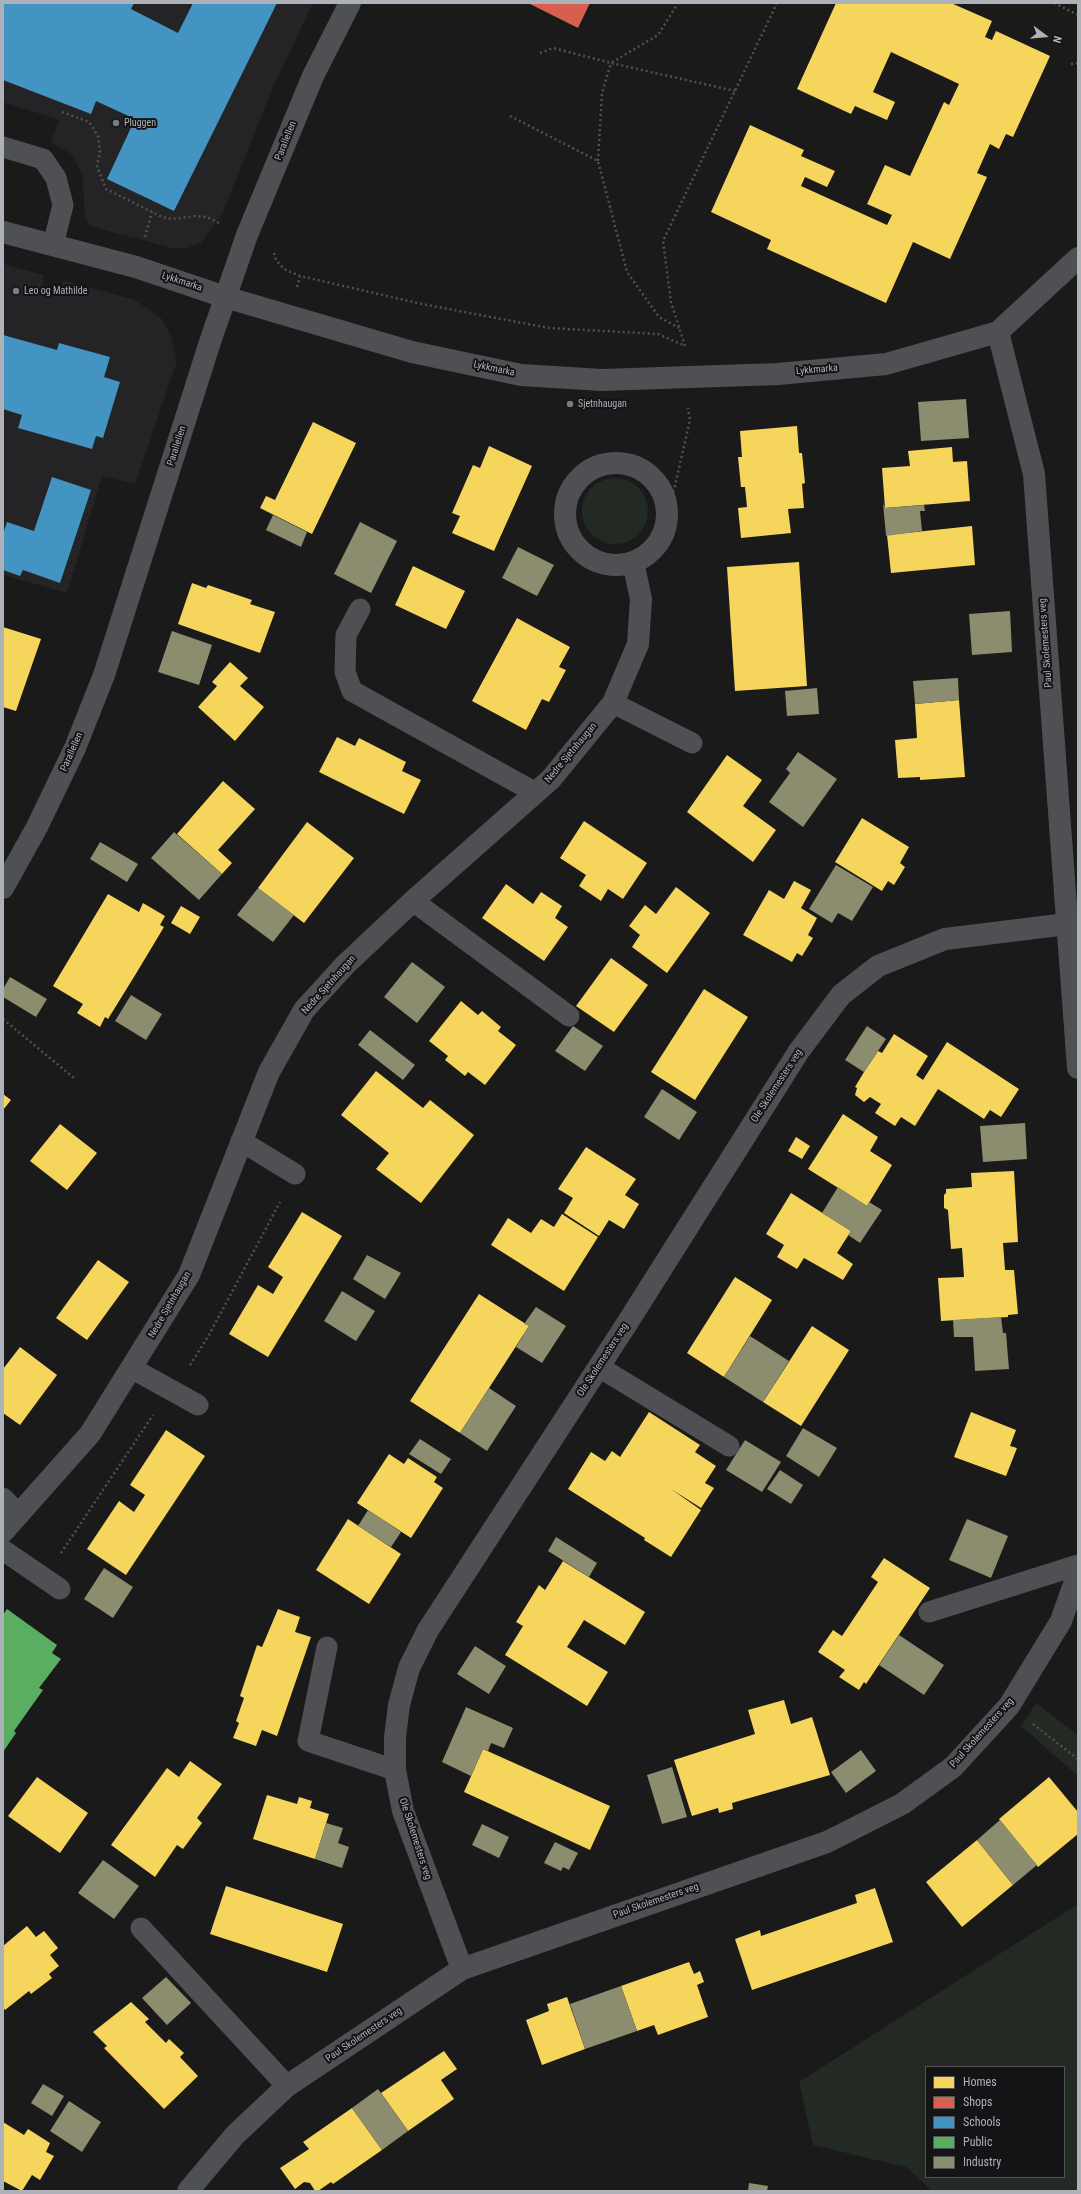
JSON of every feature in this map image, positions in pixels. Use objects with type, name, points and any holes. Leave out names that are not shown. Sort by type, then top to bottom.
[{"type":"street","name":"Parallellen","points":[[3,888],[37,827],[68,762],[104,675],[225,297],[247,235],[313,76],[350,3]]},
{"type":"street","name":"Lykkmarka","points":[[3,232],[136,267],[225,297],[412,352],[521,375],[602,380],[778,374],[886,364],[998,332]]},
{"type":"street","points":[[998,332],[1078,258]]},
{"type":"street","name":"Paul Skolemesters veg","points":[[998,332],[1034,474],[1078,1068]]},
{"type":"street","points":[[609,463],[626,463],[642,469],[655,480],[661,489],[667,511],[666,528],[659,543],[648,555],[633,562],[617,565],[600,562],[584,554],[573,542],[566,526],[566,509],[570,493],[579,479],[592,468],[609,463]]},
{"type":"street","name":"Nedre Sjetnhaugan","points":[[3,1532],[90,1434],[133,1369],[189,1275],[269,1072],[304,1010],[345,965],[414,901],[551,779],[613,703],[638,644],[641,599],[633,562]]},
{"type":"street","name":"Ole Skolemesters veg","points":[[462,1968],[404,1811],[395,1770],[395,1737],[399,1705],[409,1668],[428,1630],[599,1367],[799,1051],[842,995],[878,966],[945,939],[1067,924]]},
{"type":"street","name":"Paul Skolemesters veg","points":[[188,2191],[235,2135],[287,2086],[462,1968],[827,1842],[902,1804],[953,1767],[1009,1706],[1061,1621],[1078,1573]]},
{"type":"lane","points":[[3,147],[43,159],[56,178],[63,205],[53,245]]},
{"type":"lane","points":[[360,608],[346,635],[345,672],[352,691],[536,793]]},
{"type":"lane","points":[[613,703],[692,743]]},
{"type":"lane","points":[[414,901],[569,1016]]},
{"type":"lane","points":[[241,1141],[295,1174]]},
{"type":"lane","points":[[599,1367],[729,1446]]},
{"type":"lane","points":[[133,1369],[198,1405]]},
{"type":"lane","points":[[3,1498],[19,1515]]},
{"type":"lane","points":[[3,1550],[60,1589]]},
{"type":"lane","points":[[929,1612],[1078,1565]]},
{"type":"lane","points":[[327,1647],[308,1742],[395,1770]]},
{"type":"lane","points":[[141,1928],[287,2086]]},
{"type":"path","points":[[678,3],[658,35],[611,63],[602,93],[598,161],[627,272],[658,317],[680,328]]},
{"type":"path","points":[[685,350],[680,328],[671,302],[663,241],[777,3]]},
{"type":"path","points":[[1054,3],[1078,15]]},
{"type":"path","points":[[540,53],[553,48],[611,63],[735,91]]},
{"type":"path","points":[[1071,64],[1078,63]]},
{"type":"path","points":[[62,112],[89,122],[98,136],[100,151],[97,166],[106,189],[152,212],[172,219],[196,216],[206,217],[220,223]]},
{"type":"path","points":[[510,116],[598,161]]},
{"type":"path","points":[[143,242],[152,212]]},
{"type":"path","points":[[273,249],[276,260],[284,269],[300,276],[422,304],[549,328],[658,334],[685,346]]},
{"type":"path","points":[[667,511],[675,486],[690,420],[687,404]]},
{"type":"path","points":[[3,1019],[74,1078]]},
{"type":"path","points":[[1009,1706],[1078,1759]]},
{"type":"shaded area","points":[[3,3],[313,3],[274,85],[222,214],[201,243],[187,248],[172,248],[90,226],[85,216],[82,173],[71,154],[51,142],[59,120],[3,102]]},
{"type":"shaded area","points":[[3,264],[44,275],[42,286],[59,292],[63,280],[135,300],[162,319],[171,337],[177,361],[135,484],[102,476],[67,593],[3,575]]},
{"type":"shaded area","points":[[609,478],[621,478],[633,483],[643,493],[648,505],[646,524],[633,539],[621,544],[609,544],[597,539],[587,529],[582,517],[582,505],[587,493],[597,483]]},
{"type":"shaded area","points":[[1036,1703],[1078,1735],[1078,1776],[1021,1726]]},
{"type":"shaded area","points":[[1078,1904],[1078,2191],[932,2191],[906,2167],[813,2145],[799,2082]]},
{"type":"building: Homes","points":[[836,3],[951,3],[992,21],[985,37],[992,40],[996,31],[1050,56],[1013,137],[1006,134],[999,149],[990,144],[977,173],[987,177],[950,259],[913,242],[886,303],[767,249],[771,240],[711,212],[750,125],[804,150],[801,156],[835,171],[827,187],[805,177],[801,186],[887,225],[892,215],[867,204],[885,165],[910,176],[944,102],[949,105],[959,84],[891,52],[873,92],[895,102],[887,120],[855,106],[851,114],[797,89]]},
{"type":"building: Homes","points":[[313,422],[356,443],[312,534],[260,508],[266,496],[275,500]]},
{"type":"building: Homes","points":[[797,426],[799,453],[802,453],[805,483],[802,484],[804,508],[788,509],[791,533],[741,538],[738,508],[747,507],[745,487],[741,487],[738,457],[742,457],[740,431]]},
{"type":"building: Homes","points":[[489,446],[532,466],[494,551],[452,533],[460,516],[452,513],[473,465],[480,468]]},
{"type":"building: Homes","points":[[952,447],[953,462],[967,461],[970,501],[885,508],[882,468],[910,466],[908,451]]},
{"type":"building: Homes","points":[[972,526],[975,565],[891,573],[887,535]]},
{"type":"building: Homes","points":[[799,562],[807,686],[735,691],[727,567]]},
{"type":"building: Homes","points":[[413,566],[465,591],[446,629],[395,605]]},
{"type":"building: Homes","points":[[192,583],[206,588],[208,585],[252,600],[250,604],[275,612],[260,653],[178,624]]},
{"type":"building: Homes","points":[[517,618],[570,647],[559,667],[566,670],[549,702],[542,699],[526,730],[472,701]]},
{"type":"building: Homes","points":[[3,627],[41,639],[16,711],[3,707]]},
{"type":"building: Homes","points":[[230,662],[248,678],[240,686],[264,707],[235,741],[198,707],[217,686],[212,682]]},
{"type":"building: Homes","points":[[959,700],[965,777],[920,780],[920,777],[898,778],[895,740],[917,738],[915,704]]},
{"type":"building: Homes","points":[[337,737],[355,746],[359,738],[406,762],[402,771],[421,780],[404,814],[319,772]]},
{"type":"building: Homes","points":[[727,755],[762,780],[743,806],[776,830],[753,862],[687,812]]},
{"type":"building: Homes","points":[[223,781],[255,809],[218,850],[232,863],[222,874],[177,834]]},
{"type":"building: Homes","points":[[862,818],[909,847],[900,863],[905,867],[894,885],[888,881],[882,891],[835,862]]},
{"type":"building: Homes","points":[[584,821],[647,863],[623,899],[608,889],[601,901],[579,886],[586,875],[560,858]]},
{"type":"building: Homes","points":[[307,822],[354,858],[304,923],[258,888]]},
{"type":"building: Homes","points":[[794,881],[811,890],[801,908],[817,918],[808,935],[813,938],[802,956],[797,953],[792,962],[743,935],[769,890],[784,899]]},
{"type":"building: Homes","points":[[506,884],[533,904],[541,892],[562,906],[555,918],[568,927],[544,961],[482,918]]},
{"type":"building: Homes","points":[[676,887],[710,913],[667,973],[632,947],[640,935],[629,926],[645,905],[656,914]]},
{"type":"building: Homes","points":[[108,894],[139,912],[143,903],[165,916],[160,925],[164,927],[108,1019],[105,1017],[100,1027],[77,1013],[83,1004],[53,986]]},
{"type":"building: Homes","points":[[181,906],[200,917],[190,934],[171,923]]},
{"type":"building: Homes","points":[[611,958],[648,985],[614,1032],[576,1006]]},
{"type":"building: Homes","points":[[704,989],[748,1017],[695,1100],[651,1072]]},
{"type":"building: Homes","points":[[461,1001],[478,1015],[482,1011],[501,1027],[498,1031],[516,1045],[485,1085],[468,1072],[465,1076],[445,1060],[448,1056],[429,1041]]},
{"type":"building: Homes","points":[[894,1034],[928,1056],[916,1075],[923,1080],[947,1042],[1019,1089],[1001,1117],[990,1110],[984,1119],[938,1089],[915,1126],[901,1117],[895,1126],[875,1113],[881,1104],[870,1097],[864,1102],[855,1095],[857,1088],[855,1087],[864,1072],[878,1051],[882,1053]]},
{"type":"building: Homes","points":[[376,1071],[423,1108],[430,1100],[474,1135],[421,1203],[376,1169],[389,1153],[341,1115]]},
{"type":"building: Homes","points":[[3,1094],[11,1100],[3,1110]]},
{"type":"building: Homes","points":[[843,1114],[878,1137],[870,1151],[892,1165],[867,1206],[808,1169]]},
{"type":"building: Homes","points":[[60,1124],[97,1153],[67,1190],[30,1161]]},
{"type":"building: Homes","points":[[796,1137],[810,1146],[802,1159],[788,1151]]},
{"type":"building: Homes","points":[[586,1147],[636,1179],[625,1195],[639,1204],[624,1229],[609,1220],[599,1236],[564,1213],[573,1198],[558,1189]]},
{"type":"building: Homes","points":[[1014,1171],[1018,1242],[1003,1243],[1005,1270],[1014,1270],[1018,1314],[1008,1315],[1008,1317],[941,1321],[938,1278],[964,1277],[962,1248],[951,1249],[948,1210],[944,1208],[944,1195],[946,1193],[946,1189],[972,1187],[971,1173]]},
{"type":"building: Homes","points":[[791,1193],[851,1231],[837,1253],[853,1264],[843,1280],[804,1258],[797,1269],[777,1257],[784,1245],[766,1234]]},
{"type":"building: Homes","points":[[302,1212],[342,1236],[268,1357],[229,1334],[258,1285],[273,1294],[283,1277],[268,1267]]},
{"type":"building: Homes","points":[[562,1214],[598,1237],[564,1291],[491,1245],[508,1218],[531,1233],[541,1219],[554,1227]]},
{"type":"building: Homes","points":[[98,1260],[129,1282],[87,1340],[56,1318]]},
{"type":"building: Homes","points":[[735,1277],[772,1300],[724,1377],[687,1353]]},
{"type":"building: Homes","points":[[479,1294],[529,1326],[460,1433],[410,1401]]},
{"type":"building: Homes","points":[[812,1326],[849,1350],[801,1426],[763,1402]]},
{"type":"building: Homes","points":[[20,1347],[57,1375],[20,1425],[3,1413],[3,1369]]},
{"type":"building: Homes","points":[[649,1412],[700,1445],[695,1452],[716,1466],[705,1483],[714,1488],[701,1508],[671,1489],[701,1510],[671,1557],[644,1540],[645,1538],[568,1489],[591,1452],[605,1461],[612,1451],[620,1457]]},
{"type":"building: Homes","points":[[971,1412],[1016,1430],[1010,1446],[1017,1448],[1006,1476],[954,1457]]},
{"type":"building: Homes","points":[[166,1430],[205,1456],[126,1575],[87,1549],[119,1501],[134,1512],[145,1495],[130,1485]]},
{"type":"building: Homes","points":[[389,1454],[404,1464],[408,1458],[437,1477],[434,1482],[443,1488],[411,1538],[357,1503]]},
{"type":"building: Homes","points":[[348,1519],[401,1554],[369,1604],[316,1570]]},
{"type":"building: Homes","points":[[884,1558],[930,1588],[866,1684],[864,1682],[859,1690],[839,1677],[845,1670],[818,1652],[833,1630],[842,1636],[878,1582],[871,1577]]},
{"type":"building: Homes","points":[[563,1561],[645,1612],[625,1645],[584,1620],[567,1647],[608,1672],[587,1706],[505,1655],[523,1626],[516,1622],[539,1585],[545,1590]]},
{"type":"building: Homes","points":[[278,1609],[300,1617],[295,1632],[311,1637],[277,1736],[262,1730],[256,1746],[233,1738],[239,1723],[236,1721],[244,1698],[240,1696],[257,1645],[262,1647]]},
{"type":"building: Homes","points":[[784,1700],[791,1724],[812,1717],[830,1775],[732,1803],[733,1809],[719,1813],[718,1808],[692,1816],[674,1760],[755,1734],[748,1710]]},
{"type":"building: Homes","points":[[483,1749],[610,1806],[590,1850],[464,1792]]},
{"type":"building: Homes","points":[[190,1761],[222,1784],[197,1818],[202,1823],[183,1849],[177,1845],[155,1877],[111,1845],[167,1768],[179,1777]]},
{"type":"building: Homes","points":[[37,1777],[88,1813],[60,1853],[8,1816]]},
{"type":"building: Homes","points":[[1049,1777],[1078,1812],[1078,1834],[1038,1867],[999,1819]]},
{"type":"building: Homes","points":[[267,1795],[297,1804],[299,1797],[312,1801],[310,1808],[329,1814],[315,1859],[253,1839]]},
{"type":"building: Homes","points":[[977,1840],[1013,1885],[962,1927],[926,1882]]},
{"type":"building: Homes","points":[[226,1886],[343,1924],[327,1972],[210,1934]]},
{"type":"building: Homes","points":[[875,1888],[893,1942],[752,1990],[735,1939],[760,1930],[761,1936],[857,1903],[855,1895]]},
{"type":"building: Homes","points":[[27,1926],[36,1937],[44,1931],[58,1948],[50,1955],[59,1966],[49,1974],[52,1978],[31,1994],[29,1991],[5,2010],[3,2007],[3,1946]]},
{"type":"building: Homes","points":[[689,1962],[694,1974],[700,1971],[704,1982],[697,1985],[708,2017],[658,2035],[654,2025],[637,2031],[621,1986]]},
{"type":"building: Homes","points":[[567,1997],[585,2049],[542,2065],[526,2020],[549,2011],[547,2004]]},
{"type":"building: Homes","points":[[131,2002],[149,2019],[145,2022],[166,2043],[169,2039],[184,2053],[180,2057],[198,2076],[164,2109],[104,2048],[107,2046],[93,2032]]},
{"type":"building: Homes","points":[[444,2051],[457,2069],[441,2080],[454,2099],[408,2131],[381,2093]]},
{"type":"building: Homes","points":[[352,2108],[382,2150],[333,2184],[331,2182],[318,2191],[315,2191],[310,2183],[304,2182],[295,2189],[280,2168],[309,2149],[303,2142]]},
{"type":"building: Homes","points":[[3,2122],[24,2135],[28,2129],[50,2143],[46,2152],[54,2156],[40,2180],[32,2175],[22,2191],[3,2181]]},
{"type":"building: Shops","points":[[528,3],[590,3],[578,28]]},
{"type":"building: Schools","points":[[3,3],[134,3],[131,9],[178,33],[193,3],[277,3],[174,211],[107,179],[135,119],[96,101],[91,114],[3,80]]},
{"type":"building: Schools","points":[[3,335],[57,350],[59,343],[110,357],[104,377],[120,382],[103,438],[96,436],[92,449],[18,428],[22,415],[3,409]]},
{"type":"building: Schools","points":[[52,477],[91,490],[60,583],[23,570],[20,576],[3,570],[3,534],[7,522],[34,531]]},
{"type":"building: Public","points":[[7,1609],[57,1645],[52,1653],[61,1659],[39,1688],[43,1690],[14,1731],[16,1733],[3,1752],[3,1615]]},
{"type":"building: Industry","points":[[966,399],[969,438],[921,441],[918,402]]},
{"type":"building: Industry","points":[[883,503],[885,508],[924,505],[925,511],[920,511],[922,531],[886,536]]},
{"type":"building: Industry","points":[[273,515],[307,532],[301,547],[266,530]]},
{"type":"building: Industry","points":[[360,522],[397,541],[371,593],[334,574]]},
{"type":"building: Industry","points":[[518,547],[554,565],[537,596],[502,578]]},
{"type":"building: Industry","points":[[1010,611],[1012,652],[972,655],[969,614]]},
{"type":"building: Industry","points":[[172,631],[212,645],[199,685],[158,672]]},
{"type":"building: Industry","points":[[958,678],[959,700],[915,704],[913,681]]},
{"type":"building: Industry","points":[[817,688],[819,714],[787,716],[785,691]]},
{"type":"building: Industry","points":[[798,752],[837,779],[803,827],[769,802],[790,773],[786,769]]},
{"type":"building: Industry","points":[[174,832],[222,874],[199,900],[151,858]]},
{"type":"building: Industry","points":[[100,842],[138,864],[127,882],[90,859]]},
{"type":"building: Industry","points":[[836,865],[873,887],[852,921],[838,913],[832,923],[809,909]]},
{"type":"building: Industry","points":[[258,888],[294,915],[273,942],[237,915]]},
{"type":"building: Industry","points":[[412,962],[445,987],[417,1023],[384,997]]},
{"type":"building: Industry","points":[[10,977],[47,999],[36,1017],[3,997],[3,989]]},
{"type":"building: Industry","points":[[131,995],[162,1014],[146,1040],[115,1021]]},
{"type":"building: Industry","points":[[573,1026],[603,1046],[585,1071],[555,1051]]},
{"type":"building: Industry","points":[[867,1026],[886,1039],[864,1072],[845,1060]]},
{"type":"building: Industry","points":[[370,1030],[415,1065],[403,1080],[358,1045]]},
{"type":"building: Industry","points":[[662,1089],[697,1112],[679,1140],[644,1117]]},
{"type":"building: Industry","points":[[1025,1123],[1027,1159],[983,1162],[980,1126]]},
{"type":"building: Industry","points":[[838,1187],[867,1206],[869,1202],[882,1210],[860,1243],[848,1235],[851,1231],[822,1213]]},
{"type":"building: Industry","points":[[367,1255],[401,1273],[385,1299],[353,1279]]},
{"type":"building: Industry","points":[[342,1291],[375,1311],[356,1341],[324,1321]]},
{"type":"building: Industry","points":[[536,1307],[566,1326],[542,1363],[516,1347],[529,1326],[524,1324]]},
{"type":"building: Industry","points":[[1001,1317],[1003,1333],[1006,1333],[1009,1369],[975,1371],[973,1337],[954,1337],[953,1320]]},
{"type":"building: Industry","points":[[750,1336],[789,1361],[763,1402],[724,1377]]},
{"type":"building: Industry","points":[[489,1388],[516,1406],[487,1451],[460,1433]]},
{"type":"building: Industry","points":[[803,1428],[837,1448],[819,1477],[786,1456]]},
{"type":"building: Industry","points":[[420,1439],[451,1459],[441,1474],[409,1454]]},
{"type":"building: Industry","points":[[745,1440],[781,1462],[762,1492],[726,1470]]},
{"type":"building: Industry","points":[[780,1470],[803,1485],[791,1504],[767,1489]]},
{"type":"building: Industry","points":[[368,1510],[401,1532],[391,1547],[358,1526]]},
{"type":"building: Industry","points":[[967,1519],[1008,1536],[991,1578],[949,1560]]},
{"type":"building: Industry","points":[[556,1537],[597,1563],[589,1577],[548,1551]]},
{"type":"building: Industry","points":[[104,1568],[133,1587],[113,1618],[84,1599]]},
{"type":"building: Industry","points":[[899,1635],[944,1665],[924,1695],[879,1665]]},
{"type":"building: Industry","points":[[475,1646],[506,1666],[489,1694],[457,1674]]},
{"type":"building: Industry","points":[[466,1707],[513,1728],[504,1748],[491,1743],[488,1751],[483,1749],[471,1776],[442,1762]]},
{"type":"building: Industry","points":[[861,1750],[876,1771],[846,1793],[831,1772]]},
{"type":"building: Industry","points":[[672,1767],[687,1817],[662,1824],[647,1775]]},
{"type":"building: Industry","points":[[1000,1820],[1037,1865],[1013,1885],[977,1840]]},
{"type":"building: Industry","points":[[326,1823],[343,1828],[338,1843],[349,1847],[342,1868],[315,1859]]},
{"type":"building: Industry","points":[[482,1824],[509,1837],[499,1858],[472,1845]]},
{"type":"building: Industry","points":[[555,1842],[578,1853],[569,1870],[563,1867],[561,1871],[544,1863]]},
{"type":"building: Industry","points":[[103,1860],[139,1886],[114,1919],[78,1893]]},
{"type":"building: Industry","points":[[166,1977],[191,2003],[167,2025],[142,1998]]},
{"type":"building: Industry","points":[[621,1986],[637,2031],[585,2049],[570,2004]]},
{"type":"building: Industry","points":[[43,2084],[64,2096],[52,2116],[31,2103]]},
{"type":"building: Industry","points":[[378,2089],[408,2131],[382,2150],[352,2108]]},
{"type":"building: Industry","points":[[69,2101],[101,2122],[82,2152],[50,2131]]},
{"type":"building: Industry","points":[[749,2183],[768,2186],[767,2191],[748,2191]]},
{"type":"place","name":"Pluggen","points":[[116,123]]},
{"type":"place","name":"Leo og Mathilde","points":[[16,291]]},
{"type":"place","name":"Sjetnhaugan","points":[[570,404]]}]
